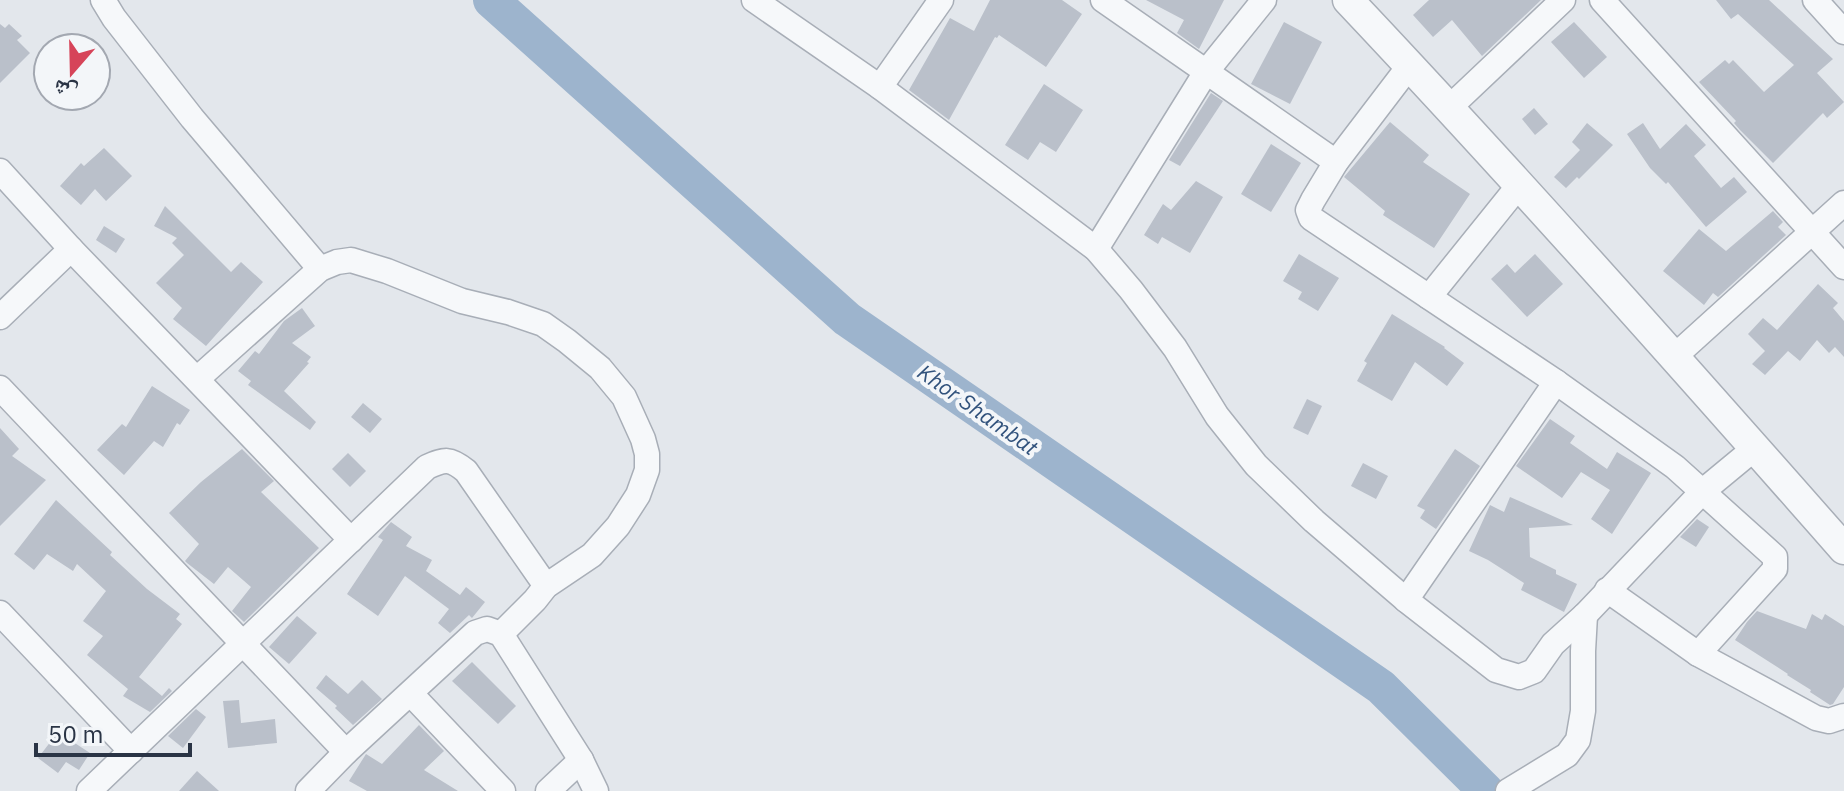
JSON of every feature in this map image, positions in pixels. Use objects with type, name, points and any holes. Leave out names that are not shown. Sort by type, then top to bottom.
[{"type":"street","points":[[103,0],[192,118],[320,269]]},
{"type":"street","points":[[754,0],[880,87],[1096,249],[1175,348],[1217,416],[1256,465],[1314,521],[1406,600],[1496,670],[1519,677],[1534,671],[1553,644],[1585,615],[1703,491],[1755,448]]},
{"type":"street","points":[[880,87],[941,0]]},
{"type":"street","points":[[1103,0],[1336,162]]},
{"type":"street","points":[[1096,249],[1206,72],[1264,0]]},
{"type":"street","points":[[1348,0],[1520,184],[1844,549]]},
{"type":"street","points":[[1450,107],[1563,0]]},
{"type":"street","points":[[1602,0],[1844,267]]},
{"type":"street","points":[[1815,0],[1844,32]]},
{"type":"street","points":[[1410,65],[1336,162],[1308,210],[1311,218],[1556,382],[1675,467],[1775,557],[1775,569],[1698,654]]},
{"type":"street","points":[[0,171],[351,540]]},
{"type":"street","points":[[1429,297],[1520,184]]},
{"type":"street","points":[[1675,356],[1844,203]]},
{"type":"street","points":[[0,317],[71,249]]},
{"type":"street","points":[[197,379],[320,269],[351,260],[462,301],[543,324],[600,368],[624,397],[643,439],[647,470],[638,495],[618,526],[592,555],[546,586],[501,634]]},
{"type":"street","points":[[1406,600],[1556,382]]},
{"type":"street","points":[[0,388],[346,752]]},
{"type":"street","points":[[89,791],[427,467],[441,461],[454,461],[466,471],[546,586]]},
{"type":"street","points":[[1607,590],[1698,654],[1816,718],[1829,721],[1844,716]]},
{"type":"street","points":[[0,613],[131,751]]},
{"type":"street","points":[[1508,791],[1567,755],[1578,740],[1583,711],[1585,615]]},
{"type":"street","points":[[308,791],[475,633],[487,629],[501,634],[581,760],[596,791]]},
{"type":"street","points":[[411,694],[503,791]]},
{"type":"street","points":[[548,791],[581,760]]},
{"type":"building","points":[[990,0],[1062,0],[1082,14],[1046,67],[999,35],[995,37],[949,120],[909,90],[950,18],[974,31]]},
{"type":"building","points":[[1146,0],[1224,0],[1199,49],[1177,33],[1184,20]]},
{"type":"building","points":[[1429,0],[1541,0],[1482,56],[1452,20],[1433,37],[1413,15]]},
{"type":"building","points":[[1716,0],[1769,0],[1833,59],[1817,73],[1844,102],[1827,118],[1823,113],[1773,163],[1699,82],[1725,60],[1729,64],[1733,60],[1764,92],[1794,65],[1738,14],[1731,19]]},
{"type":"building","points":[[1284,22],[1322,42],[1290,104],[1251,84]]},
{"type":"building","points":[[1574,22],[1607,57],[1584,78],[1551,42]]},
{"type":"building","points":[[0,24],[5,28],[9,24],[22,36],[17,40],[30,53],[0,83]]},
{"type":"building","points":[[1044,84],[1083,110],[1056,152],[1040,142],[1028,160],[1005,145]]},
{"type":"building","points":[[1211,93],[1223,101],[1180,166],[1169,160]]},
{"type":"building","points":[[1534,108],[1548,124],[1535,135],[1522,119]]},
{"type":"building","points":[[1390,122],[1429,155],[1423,162],[1470,194],[1434,248],[1383,215],[1385,211],[1344,177]]},
{"type":"building","points":[[1587,123],[1613,145],[1566,188],[1554,177],[1580,150],[1572,142]]},
{"type":"building","points":[[1643,123],[1660,149],[1686,124],[1706,145],[1694,156],[1721,188],[1734,177],[1747,192],[1706,227],[1668,182],[1666,184],[1650,168],[1627,134]]},
{"type":"building","points":[[1271,144],[1301,163],[1271,212],[1241,194]]},
{"type":"building","points":[[104,148],[132,176],[106,201],[95,189],[81,205],[60,186],[81,163],[84,166]]},
{"type":"building","points":[[1196,181],[1223,197],[1190,253],[1162,237],[1158,244],[1144,235],[1163,204],[1171,210]]},
{"type":"building","points":[[165,206],[231,272],[241,262],[263,282],[206,346],[173,319],[182,308],[156,283],[184,255],[172,243],[177,238],[154,226]]},
{"type":"building","points":[[1773,211],[1783,222],[1778,227],[1786,235],[1718,297],[1713,293],[1704,305],[1663,271],[1699,229],[1726,251]]},
{"type":"building","points":[[104,226],[125,239],[116,253],[96,240]]},
{"type":"building","points":[[1299,254],[1339,278],[1318,311],[1298,299],[1302,292],[1283,281]]},
{"type":"building","points":[[1535,254],[1563,284],[1527,317],[1491,279],[1507,264],[1515,273]]},
{"type":"building","points":[[1818,284],[1838,303],[1833,308],[1844,321],[1844,357],[1835,347],[1829,353],[1817,340],[1800,361],[1788,351],[1765,375],[1752,364],[1765,351],[1748,334],[1763,318],[1777,330]]},
{"type":"building","points":[[302,308],[315,326],[292,343],[311,357],[284,391],[316,422],[310,430],[248,385],[251,381],[238,371],[255,351],[259,354],[284,321]]},
{"type":"building","points":[[1392,314],[1445,347],[1464,363],[1447,386],[1415,362],[1392,401],[1357,381],[1367,363],[1364,361]]},
{"type":"building","points":[[152,386],[190,410],[180,425],[177,423],[163,447],[154,441],[124,475],[97,450],[122,424],[126,427]]},
{"type":"building","points":[[1307,399],[1322,406],[1308,435],[1293,428]]},
{"type":"building","points":[[363,403],[382,419],[370,433],[351,417]]},
{"type":"building","points":[[1550,419],[1575,436],[1570,443],[1607,469],[1617,452],[1651,473],[1612,534],[1591,519],[1610,490],[1581,472],[1562,498],[1516,466]]},
{"type":"building","points":[[0,428],[19,449],[12,456],[46,480],[0,526]]},
{"type":"building","points":[[242,449],[274,481],[261,492],[319,548],[244,622],[232,611],[251,587],[228,567],[214,584],[187,563],[185,561],[199,544],[169,513]]},
{"type":"building","points":[[1455,449],[1480,466],[1436,529],[1420,518],[1425,510],[1417,506]]},
{"type":"building","points":[[348,453],[366,471],[350,487],[332,469]]},
{"type":"building","points":[[1363,463],[1388,476],[1376,499],[1351,486]]},
{"type":"building","points":[[1510,497],[1573,525],[1529,528],[1530,557],[1577,584],[1564,612],[1521,590],[1524,583],[1469,551],[1490,505],[1504,512]]},
{"type":"building","points":[[56,500],[112,552],[110,555],[180,614],[176,619],[182,624],[139,677],[162,696],[169,688],[172,691],[150,712],[123,696],[128,689],[87,655],[103,636],[83,621],[106,591],[77,564],[73,571],[47,554],[34,570],[14,554]]},
{"type":"building","points":[[1697,519],[1709,527],[1696,547],[1680,537]]},
{"type":"building","points":[[391,522],[412,537],[406,546],[432,560],[426,571],[460,595],[466,587],[485,602],[472,618],[469,615],[450,633],[438,623],[449,609],[405,576],[378,616],[347,594],[383,540],[378,537]]},
{"type":"building","points":[[1757,611],[1806,629],[1812,614],[1822,620],[1825,614],[1844,626],[1844,687],[1833,704],[1810,692],[1735,640]]},
{"type":"building","points":[[297,616],[317,633],[289,664],[269,647]]},
{"type":"building","points":[[472,662],[516,706],[498,724],[452,681]]},
{"type":"building","points":[[326,675],[348,694],[362,680],[382,699],[353,725],[316,688]]},
{"type":"building","points":[[239,700],[241,723],[275,719],[277,743],[228,748],[223,701]]},
{"type":"building","points":[[196,709],[206,717],[183,748],[168,736]]},
{"type":"building","points":[[419,725],[444,751],[424,770],[458,791],[367,791],[349,781],[366,754],[382,764]]},
{"type":"building","points":[[58,732],[90,753],[79,770],[66,762],[58,773],[38,758]]},
{"type":"building","points":[[197,771],[219,791],[179,791]]},
{"type":"waterway","name":"Khor Shambat","points":[[491,0],[847,319],[1381,687],[1486,791]]}]
